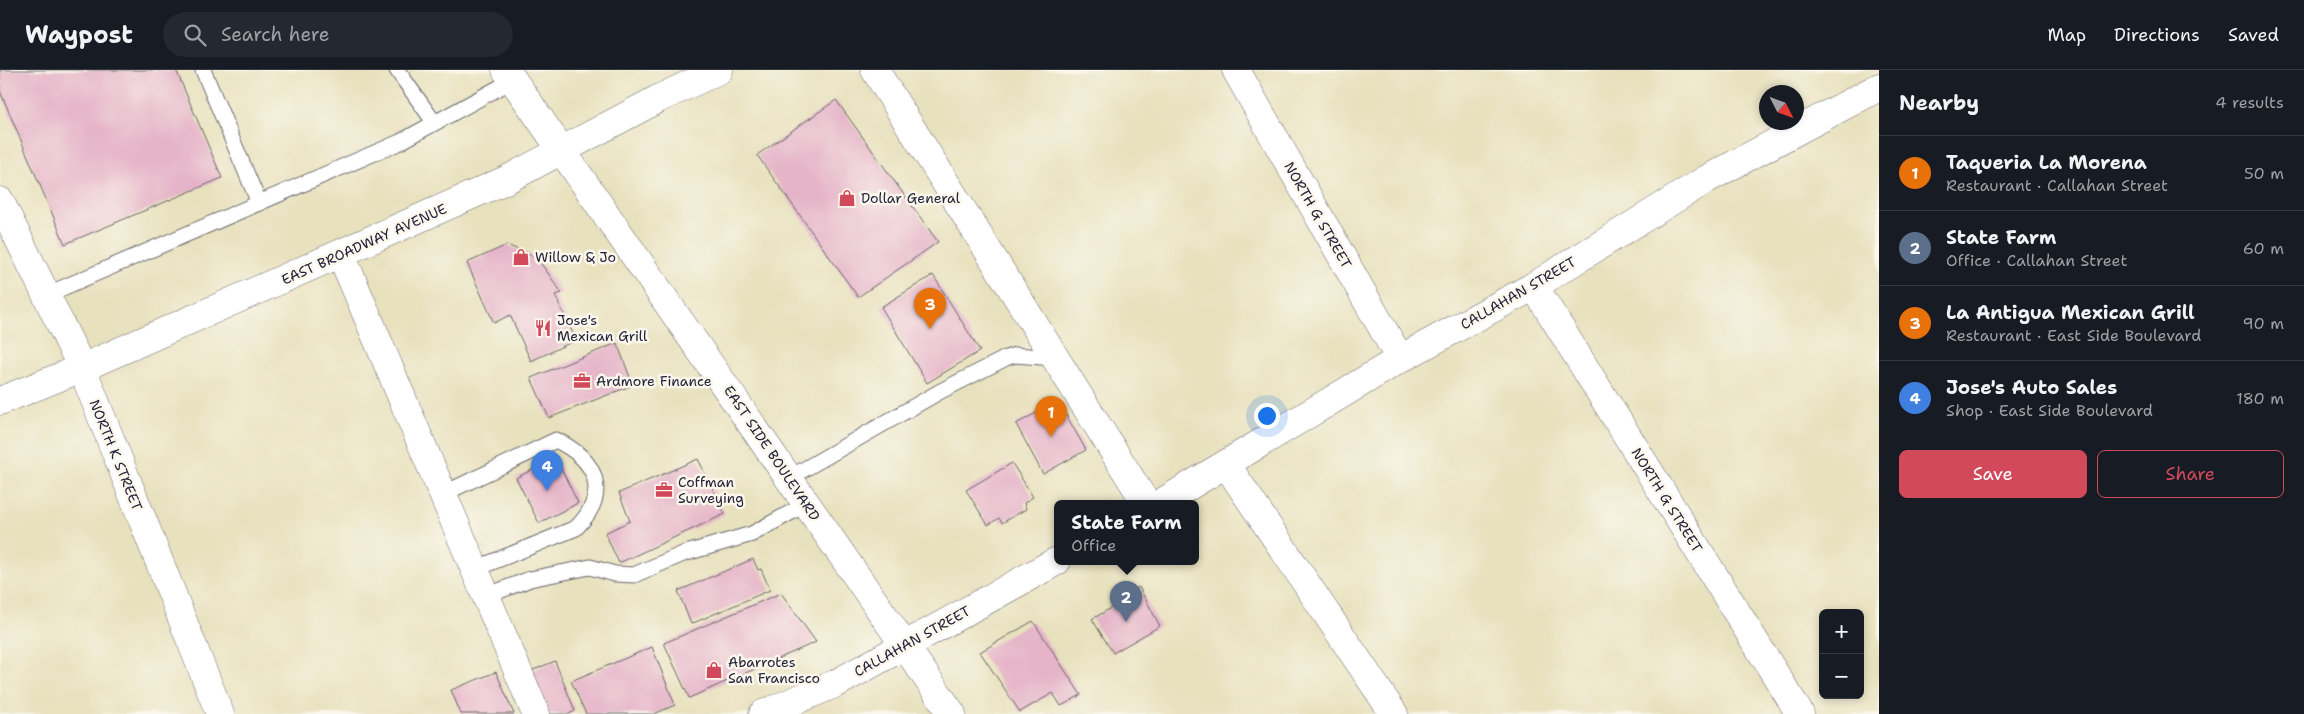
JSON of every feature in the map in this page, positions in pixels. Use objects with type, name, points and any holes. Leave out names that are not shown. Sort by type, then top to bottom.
[{"type":"street","name":"EAST BROADWAY AVENUE","points":[[0,401],[82,368],[508,179],[658,99],[719,70]]},
{"type":"street","points":[[875,70],[1144,500]]},
{"type":"street","name":"NORTH G STREET","points":[[1236,70],[1400,359]]},
{"type":"street","name":"EAST SIDE BOULEVARD","points":[[510,75],[952,714]]},
{"type":"street","name":"CALLAHAN STREET","points":[[1165,500],[1400,359],[1534,286],[1707,179],[1879,87]]},
{"type":"street","name":"NORTH K STREET","points":[[0,201],[82,368],[220,714]]},
{"type":"street","points":[[341,254],[536,714]]},
{"type":"street","name":"NORTH G STREET","points":[[1534,286],[1800,714]]},
{"type":"street","points":[[1226,464],[1394,714]]},
{"type":"street","name":"CALLAHAN STREET","points":[[777,711],[837,683],[1054,563]]},
{"type":"lane","points":[[203,70],[259,203]]},
{"type":"lane","points":[[397,70],[434,122]]},
{"type":"lane","points":[[46,295],[400,142],[510,75]]},
{"type":"lane","points":[[789,478],[939,392],[1015,355],[1055,358]]},
{"type":"lane","points":[[443,494],[556,440],[574,449],[592,470],[596,499],[587,517],[576,528],[475,570]]},
{"type":"lane","points":[[486,596],[530,579],[590,567],[615,574],[634,575],[683,554],[752,534],[806,504]]},
{"type":"building","points":[[0,70],[176,70],[222,178],[65,244],[0,91]]},
{"type":"building","name":"Dollar General","points":[[836,100],[938,242],[858,297],[757,155]]},
{"type":"building","points":[[507,245],[537,258],[562,293],[555,295],[576,340],[531,361],[510,315],[494,323],[467,263]]},
{"type":"building","points":[[933,275],[980,351],[927,383],[881,307]]},
{"type":"building","name":"Ardmore Finance","points":[[617,343],[633,385],[549,418],[531,378]]},
{"type":"building","points":[[1058,401],[1086,450],[1043,474],[1016,424]]},
{"type":"building","points":[[556,458],[578,503],[539,523],[516,478]]},
{"type":"building","points":[[698,459],[725,514],[619,563],[605,533],[630,521],[619,493]]},
{"type":"building","points":[[1012,463],[1033,497],[1024,503],[1026,509],[1002,523],[999,518],[988,525],[966,490]]},
{"type":"building","points":[[753,559],[758,570],[761,569],[770,590],[691,624],[678,591]]},
{"type":"building","points":[[1139,587],[1160,626],[1113,653],[1092,619],[1118,604],[1117,600]]},
{"type":"building","name":"Abarrotes San Francisco","points":[[781,593],[816,642],[689,698],[664,643]]},
{"type":"building","points":[[1033,621],[1081,695],[1061,706],[1053,693],[1020,712],[980,652]]},
{"type":"building","points":[[652,647],[675,705],[654,714],[586,714],[571,681]]},
{"type":"building","points":[[555,661],[575,711],[569,714],[541,714],[526,673]]},
{"type":"building","points":[[496,672],[514,714],[461,714],[451,690]]},
{"type":"place","name":"Dollar General","points":[[847,198]]},
{"type":"place","name":"Willow & Jo","points":[[521,257]]},
{"type":"place","name":"Jose's Mexican Grill","points":[[543,328]]},
{"type":"place","name":"La Antigua Mexican Grill","points":[[930,329]]},
{"type":"place","name":"Ardmore Finance","points":[[582,381]]},
{"type":"place","name":"Taqueria La Morena","points":[[1051,437]]},
{"type":"place","name":"Coffman Surveying","points":[[664,490]]},
{"type":"place","name":"Jose's Auto Sales","points":[[547,491]]},
{"type":"place","name":"State Farm","points":[[1126,622]]},
{"type":"place","name":"Abarrotes San Francisco","points":[[714,670]]}]
